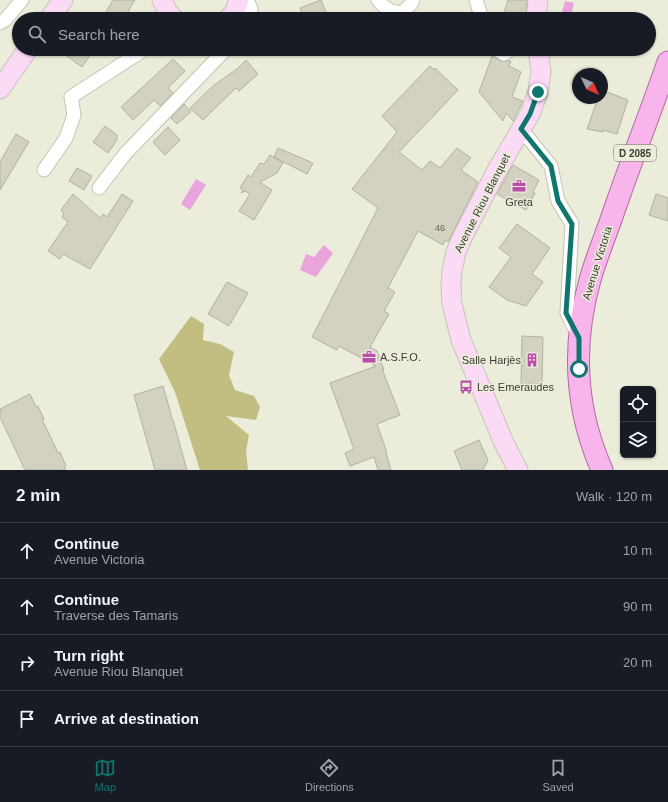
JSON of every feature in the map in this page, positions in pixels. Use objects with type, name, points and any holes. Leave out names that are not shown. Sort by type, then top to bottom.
[{"type":"main road","name":"Avenue Victoria","points":[[602,470],[587,429],[581,402],[579,338],[583,309],[590,280],[602,244],[668,62]]},
{"type":"street","points":[[0,23],[5,20],[22,0]]},
{"type":"street","points":[[54,12],[63,0]]},
{"type":"street","points":[[162,0],[168,12]]},
{"type":"street","points":[[234,12],[239,0]]},
{"type":"street","points":[[248,0],[251,9],[250,12]]},
{"type":"street","points":[[378,0],[389,10],[395,12]]},
{"type":"street","points":[[401,12],[412,3],[413,0]]},
{"type":"street","points":[[476,0],[480,12]]},
{"type":"street","points":[[537,12],[538,0]]},
{"type":"street","points":[[0,88],[23,56]]},
{"type":"street","points":[[44,170],[66,138],[74,115],[71,97],[134,56]]},
{"type":"street","points":[[100,188],[125,154],[219,56]]},
{"type":"street","name":"Avenue Riou Blanquet","points":[[518,470],[504,443],[461,340],[452,304],[451,287],[452,271],[456,252],[463,236],[496,172],[530,114],[538,92],[541,72],[539,56]]},
{"type":"street","points":[[521,129],[551,166],[558,201],[572,224],[566,313],[579,338]]},
{"type":"shaded area","points":[[565,1],[574,3],[572,12],[562,12]]},
{"type":"shaded area","points":[[196,179],[206,185],[190,210],[181,204]]},
{"type":"shaded area","points":[[324,245],[333,253],[316,277],[300,270],[306,254],[314,257]]},
{"type":"shaded area","points":[[191,316],[204,324],[203,340],[220,344],[234,352],[229,375],[235,390],[254,396],[260,407],[256,420],[226,416],[249,435],[246,451],[248,470],[200,470],[175,392],[159,359]]},
{"type":"building","points":[[113,0],[135,0],[128,12],[106,12]]},
{"type":"building","points":[[321,0],[326,12],[301,12],[300,8]]},
{"type":"building","points":[[508,0],[527,0],[526,12],[504,12]]},
{"type":"building","points":[[67,56],[89,56],[82,67]]},
{"type":"building","points":[[492,56],[500,61],[511,61],[509,66],[521,72],[512,97],[523,101],[513,121],[506,113],[503,121],[479,92]]},
{"type":"building","points":[[173,59],[185,71],[168,88],[173,93],[160,106],[154,100],[133,120],[121,107]]},
{"type":"building","points":[[246,60],[258,74],[239,91],[236,88],[203,120],[190,108],[214,85],[237,69]]},
{"type":"building","points":[[430,66],[434,70],[435,68],[458,90],[399,152],[422,170],[430,161],[440,168],[457,148],[471,158],[461,170],[478,182],[448,242],[445,240],[443,245],[418,231],[388,288],[395,292],[384,311],[389,314],[370,347],[377,351],[384,370],[382,369],[400,415],[377,424],[391,470],[378,470],[374,457],[350,466],[345,453],[354,449],[330,383],[376,366],[339,346],[337,350],[312,337],[378,208],[352,189],[397,132],[382,116]]},
{"type":"building","points":[[608,92],[628,100],[617,134],[603,130],[603,132],[587,129],[596,104],[608,104]]},
{"type":"building","points":[[184,104],[191,112],[177,124],[171,118]]},
{"type":"building","points":[[105,126],[117,135],[117,140],[108,153],[93,142]]},
{"type":"building","points":[[168,127],[180,140],[165,155],[153,142]]},
{"type":"building","points":[[16,134],[29,142],[0,190],[0,162]]},
{"type":"building","points":[[278,148],[313,163],[307,174],[274,157]]},
{"type":"building","points":[[270,155],[283,163],[277,173],[260,182],[272,190],[254,220],[239,211],[250,194],[245,191],[241,193],[243,190],[240,188],[248,175],[251,177],[260,163],[264,164]]},
{"type":"building","name":"Greta","points":[[513,165],[539,180],[533,192],[535,193],[526,210],[497,194]]},
{"type":"building","points":[[77,168],[92,176],[84,190],[69,181]]},
{"type":"building","points":[[73,194],[100,218],[103,214],[107,217],[122,194],[133,201],[90,269],[63,254],[60,259],[48,251],[68,222],[62,217],[64,214],[61,210]]},
{"type":"building","points":[[656,194],[668,198],[668,221],[649,215]]},
{"type":"building","points":[[517,224],[550,248],[532,274],[543,282],[526,306],[507,300],[489,287],[511,257],[499,248]]},
{"type":"building","points":[[227,282],[248,293],[229,326],[208,314]]},
{"type":"building","name":"Salle Harjès","points":[[522,336],[543,337],[542,384],[521,384]]},
{"type":"building","points":[[163,386],[187,470],[155,470],[134,395]]},
{"type":"building","points":[[30,394],[36,407],[38,406],[44,419],[42,419],[58,453],[60,452],[66,466],[64,467],[66,470],[25,470],[0,417],[0,409]]},
{"type":"building","points":[[479,440],[488,460],[483,470],[462,470],[454,451]]},
{"type":"place","name":"Greta","points":[[519,186]]},
{"type":"place","name":"A.S.F.O.","points":[[369,357]]},
{"type":"place","name":"Salle Harjès","points":[[532,360]]},
{"type":"place","name":"Les Emeraudes","points":[[466,387]]},
{"type":"route","points":[[538,92],[530,114],[521,129],[551,166],[558,201],[572,224],[571,262],[566,313],[579,338],[579,369]]}]
